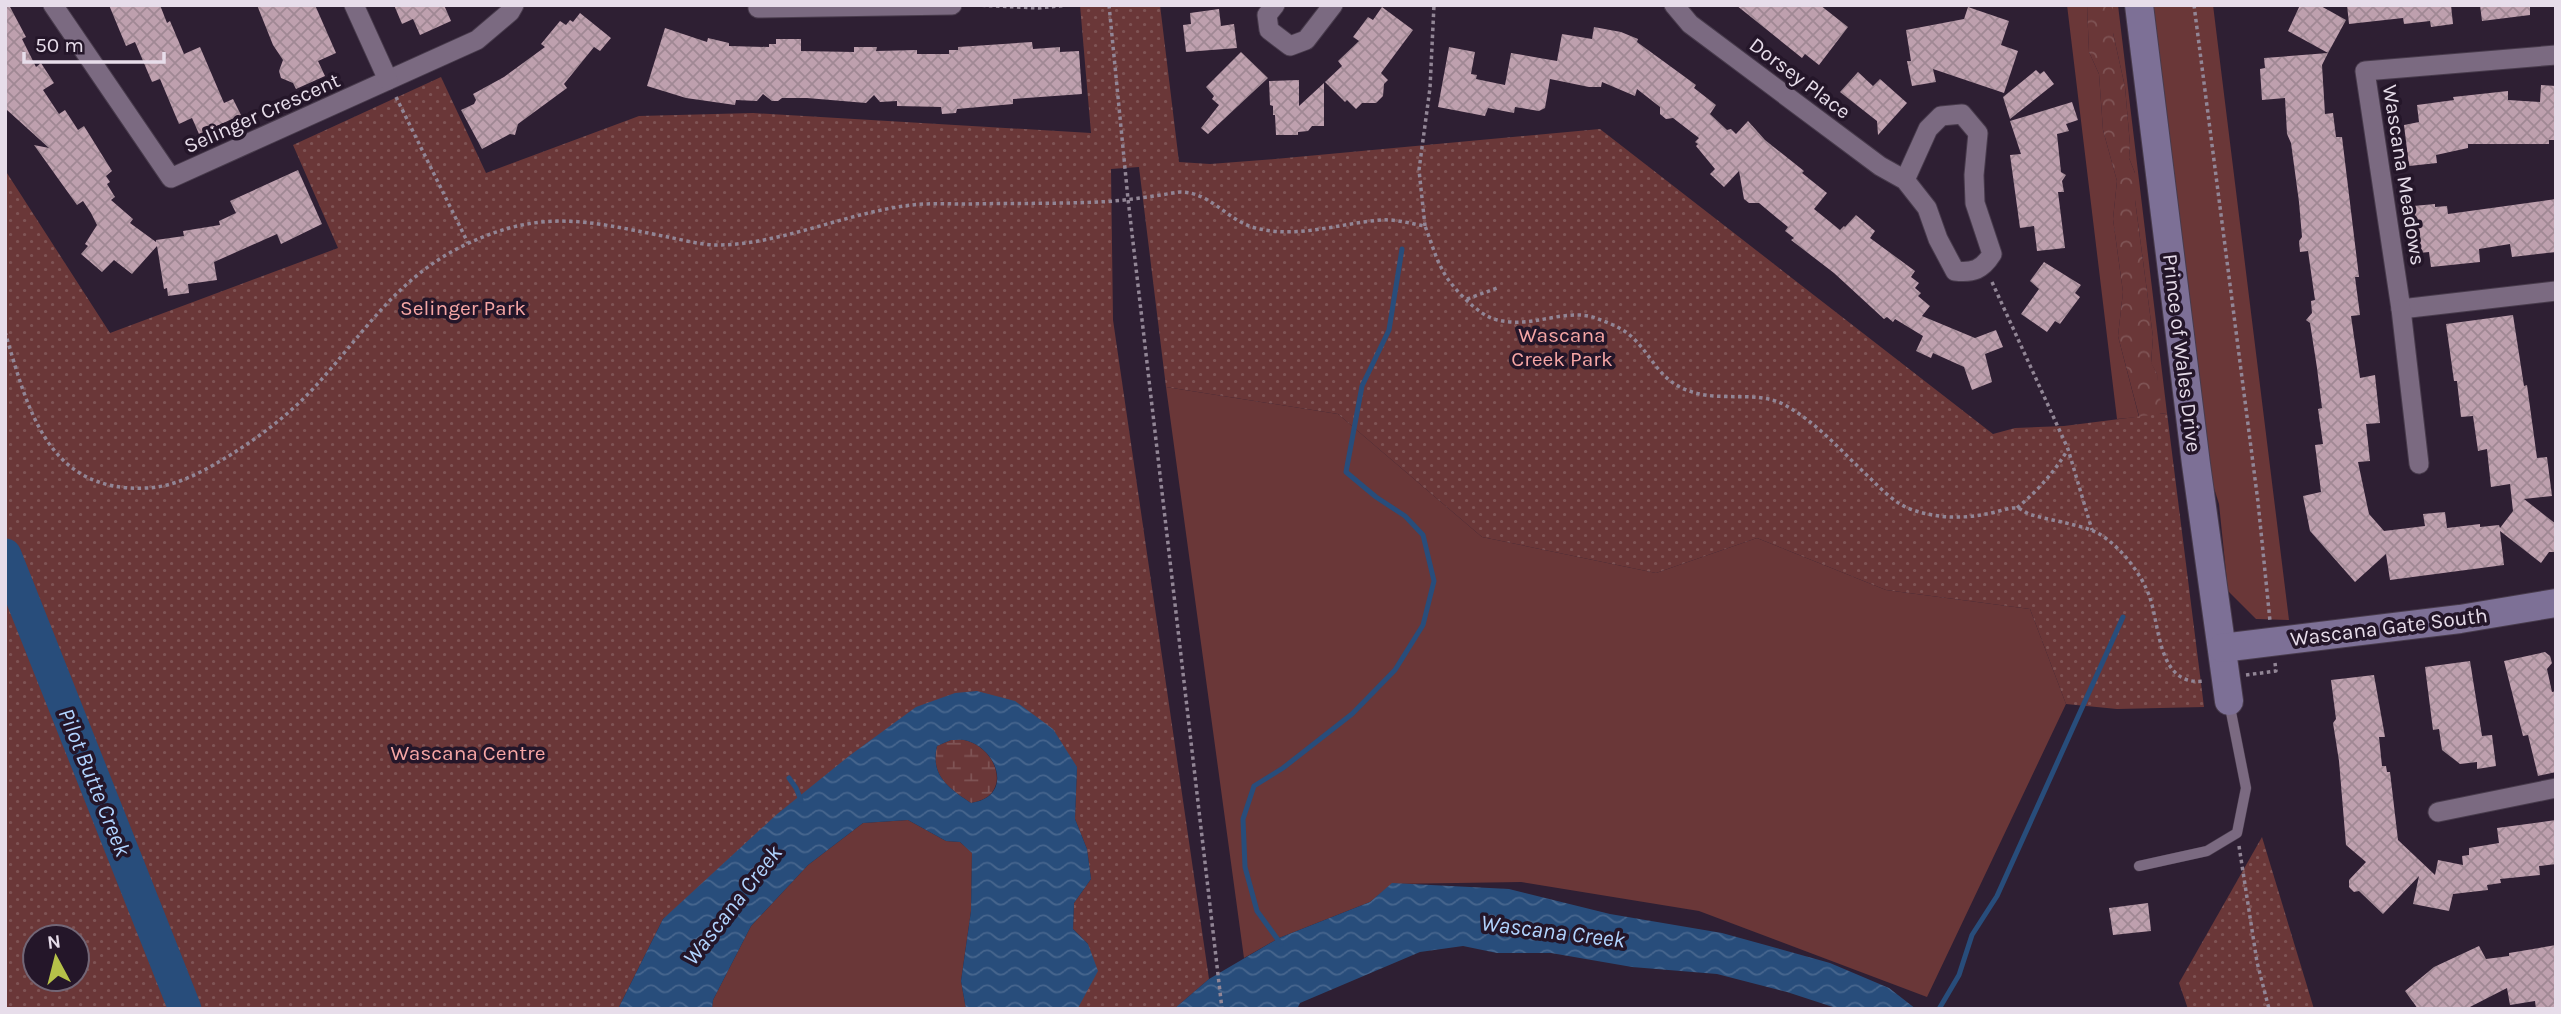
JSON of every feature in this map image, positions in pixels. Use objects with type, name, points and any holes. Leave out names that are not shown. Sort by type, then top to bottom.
[{"type":"main road","name":"Prince of Wales Drive","points":[[2139,5],[2196,464],[2228,690]]},
{"type":"main road","name":"Wascana Gate South","points":[[2222,648],[2556,603]]},
{"type":"street","name":"Selinger Crescent","points":[[53,5],[171,178],[477,40],[510,12],[514,5]]},
{"type":"street","points":[[354,5],[388,80]]},
{"type":"street","points":[[759,5],[758,8],[952,5]]},
{"type":"street","points":[[1275,5],[1267,15],[1269,30],[1290,46],[1306,40],[1333,5]]},
{"type":"street","name":"Dorsey Place","points":[[1674,5],[1690,24],[1880,166],[1905,180],[1927,208],[1938,239],[1955,271],[1970,272],[1984,266]]},
{"type":"street","name":"Wascana Meadows","points":[[2419,464],[2401,309],[2365,71],[2556,55]]},
{"type":"street","points":[[1905,180],[1927,129],[1941,116],[1962,114],[1978,133],[1974,175],[1975,203],[1992,254],[1984,266]]},
{"type":"street","points":[[2401,309],[2556,291]]},
{"type":"street","points":[[2438,812],[2556,788]]},
{"type":"lane","points":[[2139,866],[2207,851],[2238,833],[2246,788],[2228,690]]},
{"type":"path","points":[[975,5],[1038,8],[1069,5]]},
{"type":"path","points":[[1109,5],[1128,199],[1222,1009]]},
{"type":"path","points":[[1434,5],[1430,89],[1419,170],[1425,226],[1443,271],[1455,289],[1486,316],[1507,322],[1570,315],[1592,317],[1617,327],[1633,338],[1659,372],[1678,387],[1717,398],[1759,398],[1780,403],[1807,420],[1890,497],[1911,510],[1941,517],[1972,517],[2017,508],[2057,469],[2068,449]]},
{"type":"path","points":[[2194,5],[2258,502],[2272,642]]},
{"type":"path","points":[[388,80],[468,243]]},
{"type":"path","points":[[5,332],[29,408],[42,438],[54,452],[89,478],[111,487],[148,488],[171,485],[206,470],[274,425],[310,391],[408,281],[468,243],[528,222],[587,221],[715,246],[750,242],[863,213],[914,205],[1099,202],[1189,192],[1209,200],[1236,220],[1254,228],[1314,231],[1385,219],[1425,226]]},
{"type":"path","points":[[1984,266],[2068,449],[2092,530]]},
{"type":"path","points":[[1467,299],[1497,288]]},
{"type":"path","points":[[2017,508],[2027,514],[2092,530],[2133,564],[2151,599],[2162,650],[2171,668],[2182,676],[2228,690]]},
{"type":"path","points":[[2238,833],[2257,962],[2269,1009]]},
{"type":"green space","points":[[1080,5],[1160,5],[1179,162],[1210,164],[1275,159],[1600,129],[1993,434],[2015,428],[2064,426],[2167,413],[2204,707],[2117,709],[2066,704],[2030,609],[1886,590],[1757,538],[1656,573],[1482,537],[1338,414],[1166,387],[1139,167],[1111,169],[1113,320],[1209,979],[1174,1009],[1075,1009],[1078,1008],[1088,944],[1073,929],[1074,903],[1091,879],[1087,849],[1075,819],[1077,767],[977,691],[663,919],[618,1009],[5,1009],[5,170],[110,333],[338,248],[293,145],[441,77],[486,173],[639,116],[753,113],[1091,133]]},
{"type":"green space","points":[[2067,5],[2087,5],[2089,52],[2099,74],[2103,130],[2117,181],[2113,219],[2123,292],[2118,336],[2139,417],[2117,419]]},
{"type":"green space","points":[[2087,5],[2113,5],[2113,33],[2125,87],[2129,158],[2135,173],[2135,200],[2153,337],[2151,362],[2157,374],[2162,411],[2136,438],[2139,416],[2118,336],[2123,292],[2113,219],[2117,181],[2103,130],[2099,74],[2089,52]]},
{"type":"green space","points":[[2113,5],[2118,5],[2167,413],[2159,414],[2157,374],[2151,363],[2153,337],[2135,200],[2135,173],[2129,158],[2125,87],[2113,33]]},
{"type":"green space","points":[[2146,5],[2213,5],[2289,620],[2256,619],[2228,591],[2219,504],[2199,440]]},
{"type":"green space","points":[[1166,387],[1338,414],[1482,537],[1656,573],[1757,538],[1886,590],[2030,609],[2066,704],[1927,997],[1699,911],[1521,882],[1392,884],[1370,902],[1279,938],[1244,958]]},
{"type":"green space","points":[[951,740],[966,740],[979,746],[993,763],[996,783],[992,792],[984,799],[971,803],[955,792],[939,773],[936,765],[937,746]]},
{"type":"green space","points":[[908,820],[946,841],[960,842],[972,853],[971,911],[961,981],[966,1009],[712,1009],[713,1000],[751,926],[808,865],[863,823]]},
{"type":"green space","points":[[2262,837],[2314,1009],[2188,1009],[2179,983]]},
{"type":"water","name":"Wascana Creek","points":[[977,691],[1015,701],[1053,729],[1077,767],[1075,819],[1087,849],[1091,879],[1074,903],[1073,929],[1088,944],[1098,971],[1078,1008],[966,1009],[961,981],[971,911],[972,853],[960,842],[946,841],[908,820],[863,823],[808,865],[751,926],[713,1000],[712,1009],[618,1009],[663,919],[776,815],[849,756],[916,707],[955,693]],"holes":[[[951,740],[966,740],[979,746],[994,763],[997,783],[993,792],[984,799],[971,803],[955,792],[939,773],[936,765],[937,746]]]},
{"type":"water","name":"Wascana Creek","points":[[1392,883],[1509,889],[1610,914],[1722,933],[1830,963],[1889,988],[1916,1009],[1839,1009],[1717,974],[1632,967],[1551,953],[1497,953],[1463,946],[1420,952],[1300,1003],[1297,1009],[1174,1009],[1209,979],[1279,938],[1370,902]]},
{"type":"building","points":[[5,5],[9,5],[26,37],[22,39],[36,67],[41,63],[54,83],[43,90],[59,114],[65,110],[78,130],[84,126],[112,171],[106,176],[110,182],[107,184],[115,197],[111,200],[133,219],[130,223],[156,242],[184,236],[183,231],[220,225],[219,221],[236,213],[230,201],[298,170],[322,224],[281,244],[277,234],[214,262],[217,280],[188,284],[189,293],[168,296],[167,288],[164,289],[157,246],[132,274],[114,260],[102,272],[81,254],[88,246],[85,244],[97,225],[91,213],[83,201],[77,205],[34,145],[49,148],[7,110]]},
{"type":"building","points":[[109,5],[160,5],[184,54],[200,47],[224,103],[233,99],[241,115],[199,134],[192,118],[179,124],[160,79],[152,82],[135,42],[126,46]]},
{"type":"building","points":[[257,5],[315,5],[336,53],[318,61],[325,76],[296,89],[293,83],[281,78],[279,71],[283,60],[273,45]]},
{"type":"building","points":[[394,5],[444,5],[451,21],[420,35],[413,19],[402,24]]},
{"type":"building","points":[[1736,5],[1820,5],[1848,27],[1819,65],[1805,54],[1802,58]]},
{"type":"building","points":[[2300,5],[2319,5],[2346,20],[2328,53],[2288,31]]},
{"type":"building","points":[[2347,5],[2451,5],[2453,24],[2431,27],[2430,21],[2404,24],[2403,18],[2349,24]]},
{"type":"building","points":[[2480,5],[2530,5],[2530,15],[2482,21]]},
{"type":"building","points":[[1382,7],[1413,30],[1381,73],[1388,80],[1384,84],[1383,96],[1376,103],[1362,103],[1356,109],[1325,82],[1342,66],[1338,61],[1359,41],[1353,37],[1368,17],[1373,20]]},
{"type":"building","points":[[1968,7],[2009,21],[2001,45],[2018,51],[2004,93],[1933,69],[1936,82],[1912,86],[1907,61],[1911,61],[1906,30],[1964,19]]},
{"type":"building","points":[[1219,9],[1221,26],[1234,24],[1237,48],[1186,52],[1183,25],[1191,24],[1190,13]]},
{"type":"building","points":[[580,13],[611,38],[600,51],[594,47],[564,84],[567,88],[518,124],[515,135],[510,134],[482,149],[461,110],[474,104],[476,100],[473,94],[504,77],[545,47],[541,44],[560,21],[566,25],[570,20],[573,22]]},
{"type":"building","points":[[1594,27],[1621,32],[1638,39],[1637,42],[1696,85],[1694,88],[1716,105],[1710,114],[1727,130],[1731,129],[1736,134],[1748,121],[1765,140],[1827,193],[1814,209],[1840,230],[1856,215],[1875,231],[1870,238],[1915,271],[1911,277],[1919,283],[1915,288],[1921,293],[1918,296],[1930,306],[1922,316],[1975,338],[1996,330],[2003,347],[1985,354],[1992,382],[1972,390],[1964,367],[1933,353],[1931,358],[1916,351],[1923,336],[1895,319],[1893,322],[1887,317],[1884,319],[1834,273],[1791,240],[1794,238],[1785,231],[1788,227],[1759,203],[1749,203],[1744,199],[1739,171],[1724,187],[1710,174],[1715,169],[1696,146],[1698,144],[1695,142],[1699,138],[1673,118],[1666,119],[1660,114],[1660,107],[1637,89],[1635,96],[1602,82],[1601,87],[1589,87],[1550,79],[1545,108],[1539,111],[1515,107],[1514,113],[1488,108],[1485,116],[1438,107],[1449,47],[1475,52],[1471,74],[1477,75],[1476,79],[1505,85],[1511,53],[1557,61],[1562,34],[1592,39]]},
{"type":"building","points":[[665,28],[707,42],[708,38],[729,43],[729,46],[769,47],[769,44],[776,44],[776,39],[801,39],[801,51],[854,52],[854,47],[877,47],[876,51],[917,50],[917,54],[949,54],[949,50],[958,50],[958,47],[1032,42],[1033,49],[1060,47],[1060,52],[1079,51],[1082,94],[1013,99],[1013,104],[957,109],[956,113],[942,114],[941,107],[897,106],[897,101],[880,102],[874,95],[866,103],[807,98],[782,98],[772,101],[763,94],[757,101],[736,100],[735,105],[686,98],[647,86]]},
{"type":"building","points":[[1241,52],[1268,78],[1208,134],[1201,128],[1219,105],[1212,99],[1214,96],[1206,87]]},
{"type":"building","points":[[2328,53],[2322,65],[2325,114],[2333,113],[2336,137],[2342,137],[2359,277],[2355,277],[2360,315],[2351,316],[2360,378],[2375,375],[2380,423],[2366,424],[2370,461],[2358,462],[2369,514],[2384,531],[2425,526],[2423,514],[2445,512],[2447,528],[2480,524],[2480,527],[2499,525],[2500,528],[2513,511],[2510,484],[2491,487],[2487,449],[2478,451],[2473,416],[2461,417],[2446,324],[2513,315],[2524,386],[2527,385],[2537,458],[2547,457],[2552,496],[2524,499],[2556,524],[2556,552],[2549,552],[2541,563],[2500,531],[2504,565],[2390,580],[2386,554],[2355,582],[2310,531],[2303,496],[2321,492],[2315,445],[2323,444],[2318,409],[2322,408],[2317,368],[2310,323],[2306,320],[2312,313],[2311,301],[2315,300],[2308,251],[2300,252],[2299,241],[2302,237],[2299,202],[2291,143],[2287,134],[2285,98],[2262,100],[2260,69],[2265,68],[2264,58]]},
{"type":"building","points":[[2036,70],[2040,74],[2044,71],[2054,84],[2010,119],[2003,97]]},
{"type":"building","points":[[1858,72],[1873,86],[1880,79],[1907,103],[1878,135],[1877,121],[1840,92]]},
{"type":"building","points":[[1299,80],[1299,106],[1324,83],[1324,126],[1312,126],[1308,131],[1298,132],[1298,135],[1276,135],[1269,81]]},
{"type":"building","points":[[2541,85],[2556,86],[2556,140],[2549,140],[2549,144],[2468,144],[2468,148],[2436,155],[2437,163],[2409,166],[2404,125],[2419,122],[2417,105],[2454,100],[2453,97],[2508,91],[2508,100],[2540,102]]},
{"type":"building","points":[[2072,102],[2078,120],[2066,124],[2069,131],[2057,134],[2061,172],[2066,175],[2062,181],[2064,192],[2058,192],[2065,248],[2037,251],[2034,226],[2020,228],[2010,155],[2021,154],[2010,121]]},
{"type":"building","points":[[2556,199],[2556,252],[2512,257],[2510,244],[2479,249],[2480,262],[2431,267],[2429,252],[2419,253],[2413,206],[2447,206],[2448,214]]},
{"type":"building","points":[[2044,262],[2081,285],[2075,293],[2080,297],[2060,324],[2055,321],[2047,332],[2021,314],[2039,289],[2030,281]]},
{"type":"building","points":[[2545,652],[2552,663],[2547,669],[2552,692],[2556,691],[2556,772],[2538,776],[2528,735],[2523,736],[2504,661]]},
{"type":"building","points":[[2470,661],[2482,736],[2492,735],[2496,766],[2477,769],[2477,762],[2460,764],[2442,750],[2439,729],[2433,730],[2425,667]]},
{"type":"building","points":[[2374,675],[2385,737],[2379,737],[2382,766],[2386,766],[2387,772],[2390,772],[2398,840],[2435,875],[2438,860],[2463,865],[2462,856],[2469,855],[2469,848],[2499,843],[2497,828],[2556,820],[2556,864],[2539,866],[2540,875],[2500,879],[2501,883],[2487,885],[2488,890],[2453,894],[2449,911],[2413,904],[2419,876],[2383,914],[2359,891],[2354,892],[2349,887],[2349,880],[2366,862],[2346,845],[2331,680]]},
{"type":"building","points":[[2148,903],[2151,931],[2113,935],[2109,908]]},
{"type":"building","points":[[2556,945],[2556,1009],[2536,1009],[2535,1001],[2510,1005],[2507,988],[2466,1009],[2418,1009],[2405,991],[2434,967],[2479,946],[2486,959]]},
{"type":"waterway","points":[[1281,944],[1257,911],[1245,867],[1243,819],[1254,786],[1283,768],[1352,714],[1395,670],[1423,625],[1434,581],[1423,535],[1405,516],[1376,497],[1346,472],[1362,386],[1389,330],[1402,249]]},
{"type":"waterway","name":"Pilot Butte Creek","points":[[5,555],[185,1009]]},
{"type":"waterway","points":[[1939,1009],[1959,975],[1972,935],[1997,896],[2123,617]]},
{"type":"waterway","points":[[789,778],[801,800]]},
{"type":"park label","name":"Selinger Park","points":[[463,308]]},
{"type":"park label","name":"Wascana Creek Park","points":[[1562,347]]},
{"type":"park label","name":"Wascana Centre","points":[[468,753]]}]
